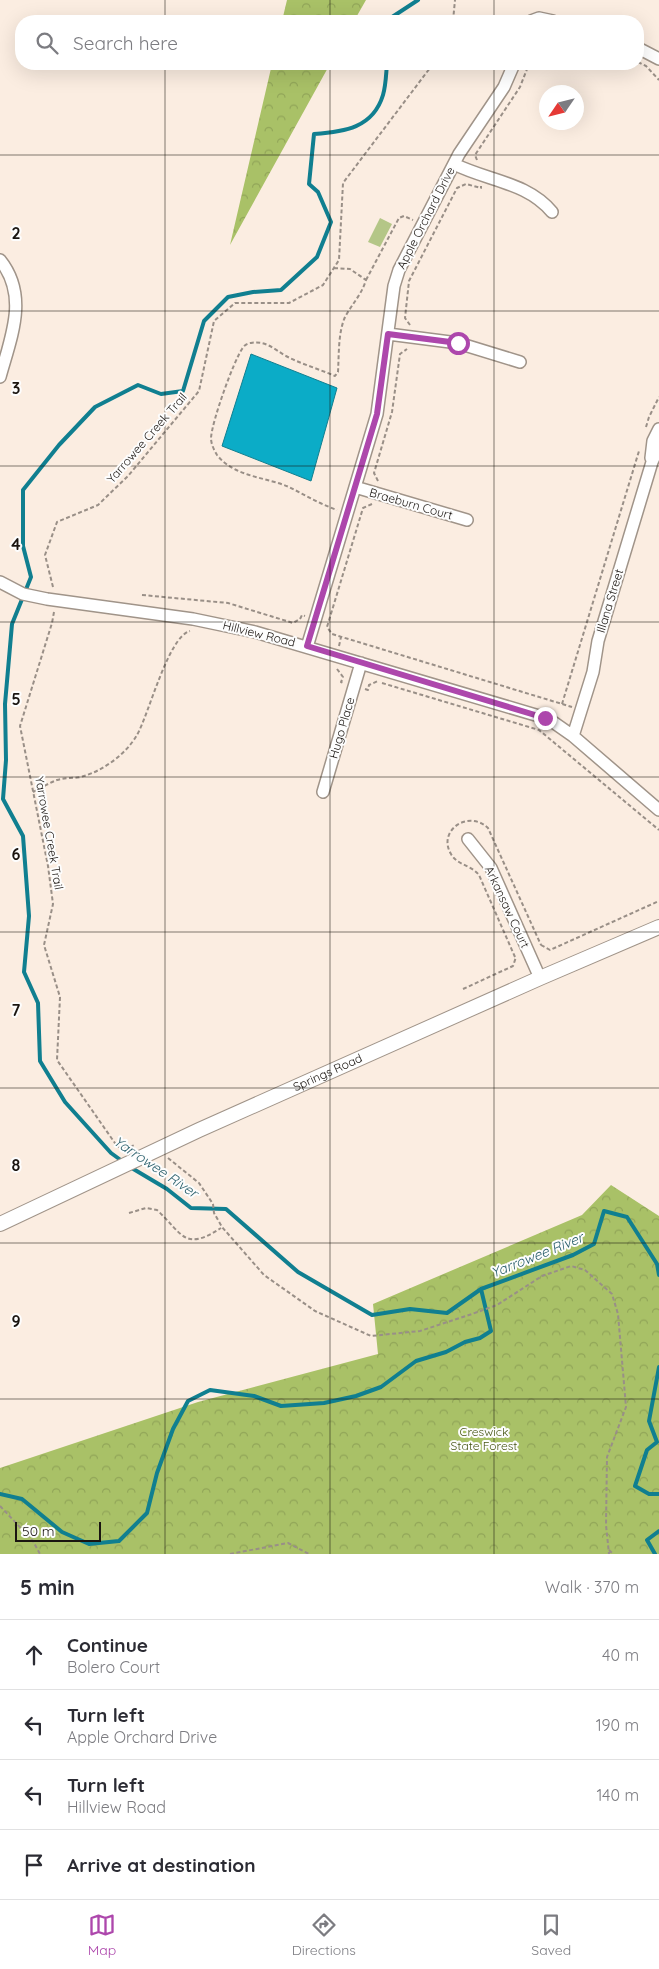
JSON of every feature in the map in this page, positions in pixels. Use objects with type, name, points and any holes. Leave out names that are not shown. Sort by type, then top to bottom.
[{"type":"street","points":[[644,51],[659,59]]},
{"type":"street","name":"Apple Orchard Drive","points":[[307,646],[378,409],[394,286],[399,270],[454,164],[504,87],[511,70]]},
{"type":"street","points":[[454,164],[484,177],[531,192],[552,212]]},
{"type":"street","points":[[0,260],[14,283],[17,305],[13,332],[0,377]]},
{"type":"street","points":[[388,334],[458,343],[520,362]]},
{"type":"street","name":"Illana Street","points":[[650,468],[653,441],[659,429]]},
{"type":"street","name":"Illana Street","points":[[573,736],[592,672],[598,641],[650,468],[659,447]]},
{"type":"street","name":"Braeburn Court","points":[[355,487],[467,520]]},
{"type":"street","name":"Hillview Road","points":[[0,582],[23,594],[208,622],[255,632],[539,716],[553,722],[573,736],[659,810]]},
{"type":"street","name":"Hugo Place","points":[[323,792],[361,663]]},
{"type":"street","name":"Arkansaw Court","points":[[468,840],[491,868],[540,978]]},
{"type":"street","name":"Springs Road","points":[[0,1224],[161,1148],[540,978],[659,927]]},
{"type":"path","points":[[454,15],[455,0]]},
{"type":"path","points":[[644,65],[659,80]]},
{"type":"path","name":"Yarrowee Creek Trail","points":[[137,1144],[123,1149],[117,1146],[56,1060],[60,997],[44,945],[53,904],[48,866],[20,726],[52,623],[45,555],[57,522],[98,505],[128,476],[199,391],[214,321],[235,303],[289,303],[324,285],[339,260],[342,183],[428,70]]},
{"type":"path","points":[[410,325],[404,318],[409,281],[457,188],[466,184],[481,188],[488,165],[477,162],[475,154],[520,87],[527,70]]},
{"type":"path","points":[[347,513],[320,504],[282,485],[244,474],[219,457],[212,446],[217,413],[243,347],[249,343],[259,342],[274,347],[286,356],[335,376],[338,372],[340,340],[345,318],[362,292],[366,280],[399,218],[404,216],[415,221]]},
{"type":"path","points":[[334,268],[350,269],[366,280]]},
{"type":"path","points":[[417,338],[415,350],[407,349],[400,354],[392,412],[374,473],[378,481],[383,483],[376,506],[371,504],[363,508],[327,627],[332,634],[581,710]]},
{"type":"path","points":[[646,428],[659,397]]},
{"type":"path","points":[[562,704],[640,447]]},
{"type":"path","points":[[142,595],[228,603],[293,623],[300,619],[302,615],[329,622]]},
{"type":"path","points":[[33,792],[58,780],[85,776],[108,764],[120,755],[138,734],[160,675],[172,650],[183,634],[193,631]]},
{"type":"path","points":[[332,667],[338,669],[343,676],[341,682],[354,686],[368,690],[370,685],[377,681],[539,730],[659,830]]},
{"type":"path","points":[[534,948],[541,945],[550,950],[659,901]]},
{"type":"path","points":[[463,989],[513,966],[515,957],[522,954]]},
{"type":"path","points":[[161,1148],[164,1155],[199,1183],[213,1204],[214,1213],[222,1227],[264,1275],[315,1311],[371,1336],[420,1331],[472,1314],[496,1305],[542,1276],[571,1266],[585,1270],[612,1294],[618,1314],[626,1407],[607,1457],[606,1525],[609,1554]]},
{"type":"path","points":[[129,1213],[152,1208],[157,1210],[176,1231],[189,1239],[203,1238],[222,1227]]},
{"type":"path","points":[[0,1506],[33,1541],[40,1554]]},
{"type":"path","points":[[230,1554],[288,1543],[309,1554]]},
{"type":"path","points":[[609,1550],[613,1554]]},
{"type":"green space","points":[[287,0],[366,0],[357,15],[283,15]]},
{"type":"green space","points":[[271,70],[327,70],[230,245]]},
{"type":"green space","points":[[380,218],[392,224],[380,247],[368,242]]},
{"type":"green space","name":"Creswick State Forest","points":[[611,1185],[659,1216],[659,1554],[0,1554],[0,1468],[198,1402],[378,1354],[373,1304],[582,1215]]},
{"type":"water","points":[[251,354],[337,388],[311,481],[222,446]]},
{"type":"waterway","name":"Yarrowee River","points":[[395,15],[418,0]]},
{"type":"waterway","name":"Yarrowee River","points":[[122,1161],[111,1153],[65,1102],[40,1061],[38,1003],[24,972],[29,916],[23,836],[3,799],[6,760],[5,704],[12,624],[31,577],[23,546],[23,490],[59,445],[95,407],[138,385],[161,394],[183,391],[204,321],[228,297],[253,292],[281,290],[317,257],[331,222],[318,192],[309,184],[314,134],[336,132],[356,126],[372,115],[383,95],[386,70]]},
{"type":"waterway","name":"Yarrowee River","points":[[130,1167],[167,1189],[191,1208],[226,1209],[298,1272],[372,1315],[410,1309],[447,1313],[481,1289],[573,1255],[594,1244],[604,1211],[627,1217],[657,1264],[659,1275]]},
{"type":"waterway","points":[[0,1494],[22,1499],[62,1532],[89,1544],[119,1541],[147,1513],[157,1473],[173,1429],[188,1401],[210,1390],[254,1396],[281,1406],[324,1403],[356,1396],[381,1387],[416,1361],[446,1352],[465,1342],[480,1338],[491,1331],[481,1289]]},
{"type":"waterway","name":"Yarrowee River","points":[[659,1367],[649,1421],[657,1442],[647,1450],[635,1486],[649,1494],[659,1494]]},
{"type":"waterway","name":"Yarrowee River","points":[[655,1554],[647,1540],[659,1531]]},
{"type":"route","points":[[458,343],[388,334],[377,414],[307,646],[545,718]]}]
